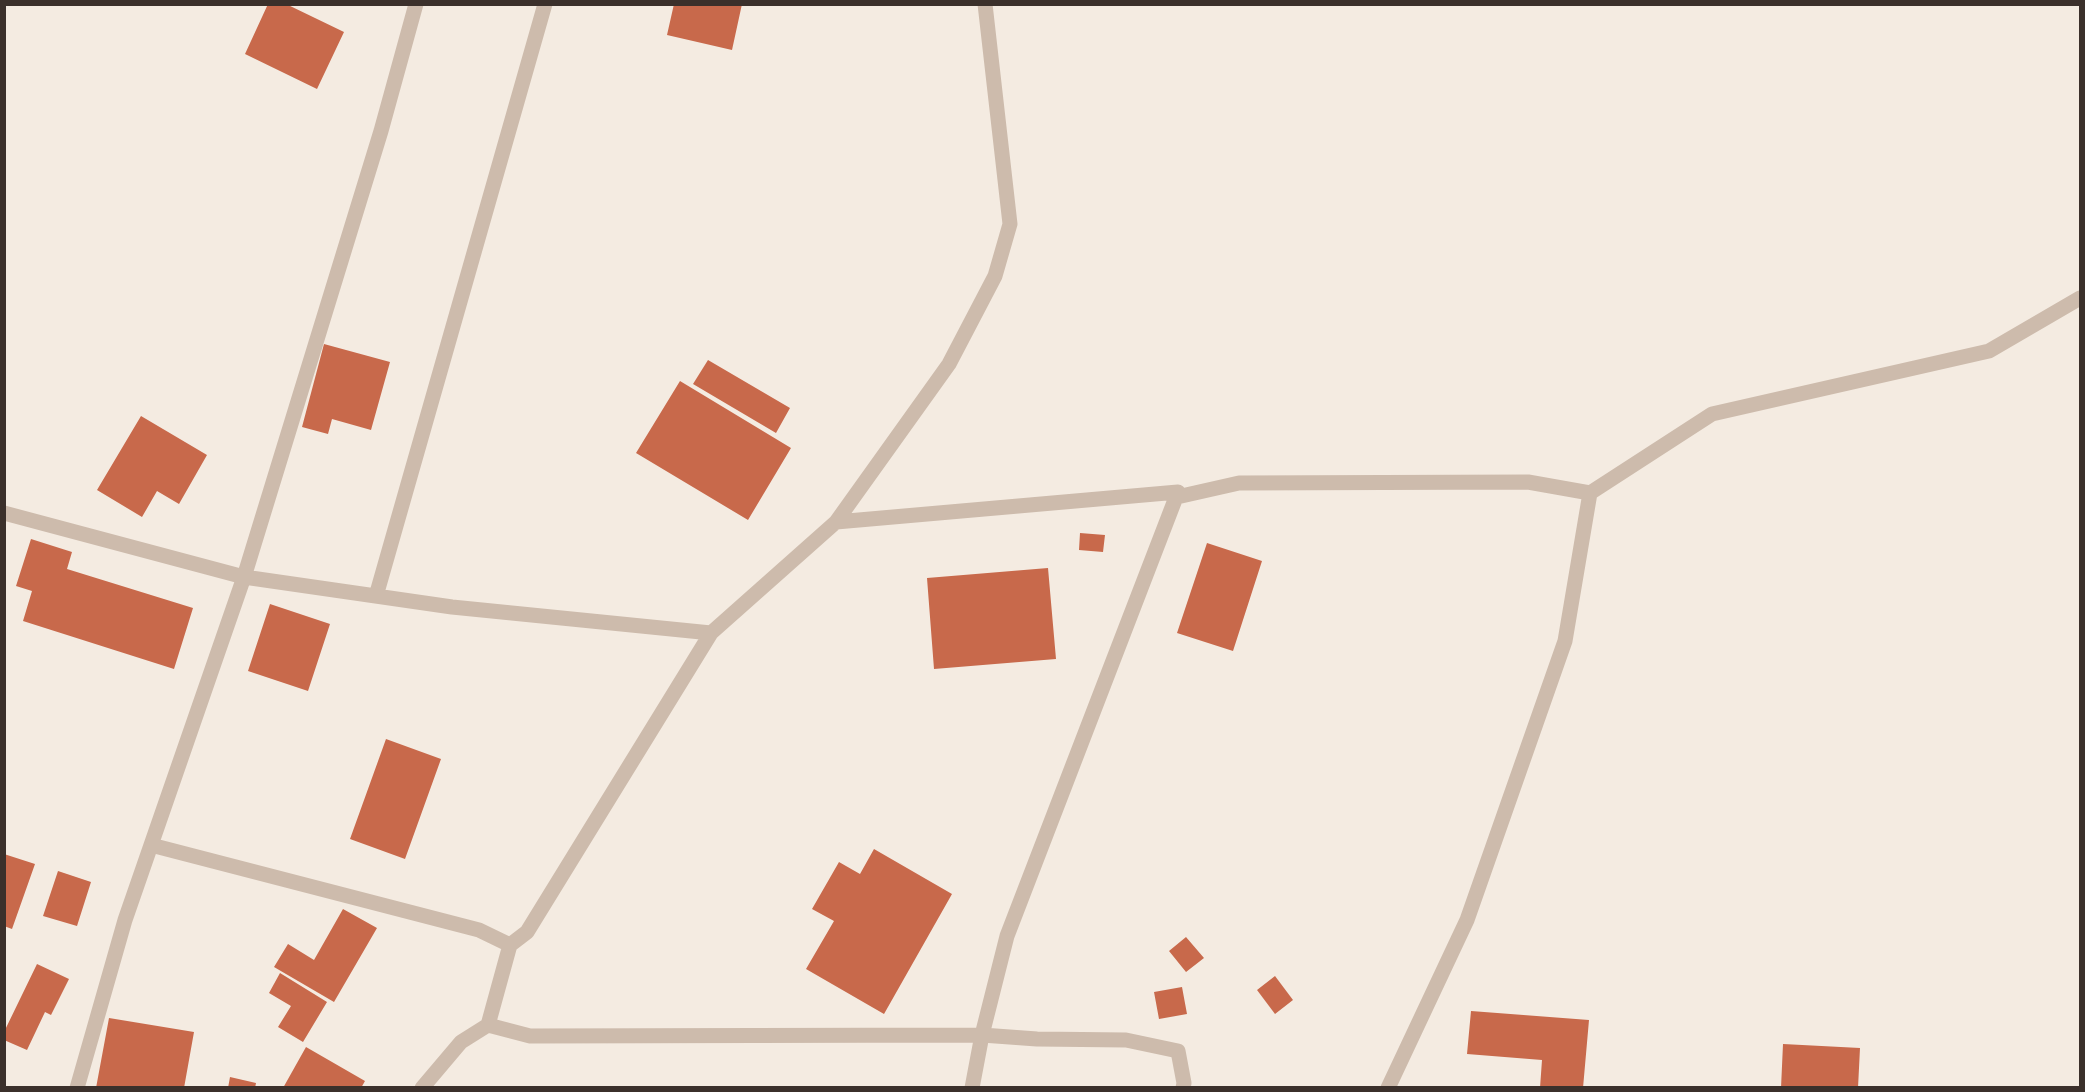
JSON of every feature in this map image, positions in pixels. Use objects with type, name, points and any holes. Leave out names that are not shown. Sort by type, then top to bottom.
[{"type":"street","points":[[77,1088],[125,920],[244,577],[381,131],[416,4]]},
{"type":"street","points":[[376,596],[545,4]]},
{"type":"street","points":[[422,1088],[461,1042],[488,1025],[510,945],[527,932],[711,633],[836,522],[950,364],[995,276],[1010,224],[986,4]]},
{"type":"street","points":[[1178,492],[1177,497],[1239,483],[1528,482],[1590,493],[1712,414],[1989,351],[2080,298]]},
{"type":"street","points":[[836,522],[1178,492]]},
{"type":"street","points":[[972,1088],[982,1035],[1007,936],[1178,492]]},
{"type":"street","points":[[1388,1088],[1467,920],[1564,641],[1590,493]]},
{"type":"street","points":[[4,513],[244,577],[452,607],[711,633]]},
{"type":"street","points":[[151,845],[479,930],[510,945]]},
{"type":"street","points":[[488,1025],[530,1036],[982,1035],[1037,1039],[1126,1040],[1178,1052],[1183,1088]]},
{"type":"building","points":[[268,4],[286,4],[344,32],[317,89],[245,54]]},
{"type":"building","points":[[674,4],[742,4],[732,50],[667,35]]},
{"type":"building","points":[[324,344],[390,362],[371,430],[332,419],[328,434],[302,427]]},
{"type":"building","points":[[708,360],[790,408],[776,433],[693,384]]},
{"type":"building","points":[[680,381],[791,448],[748,520],[636,453]]},
{"type":"building","points":[[141,416],[207,455],[179,504],[157,491],[142,517],[97,490]]},
{"type":"building","points":[[1080,533],[1105,535],[1103,552],[1079,550]]},
{"type":"building","points":[[31,539],[72,552],[67,569],[193,608],[174,669],[23,621],[32,591],[16,586]]},
{"type":"building","points":[[1207,543],[1262,561],[1233,651],[1177,633]]},
{"type":"building","points":[[1048,568],[1056,659],[934,669],[927,578]]},
{"type":"building","points":[[270,604],[330,624],[308,691],[248,671]]},
{"type":"building","points":[[386,739],[441,759],[405,859],[350,839]]},
{"type":"building","points":[[874,849],[952,894],[884,1014],[806,969],[834,921],[812,909],[839,862],[860,874]]},
{"type":"building","points":[[4,854],[35,864],[12,929],[4,926]]},
{"type":"building","points":[[58,871],[91,882],[77,926],[43,916]]},
{"type":"building","points":[[343,909],[377,928],[334,1002],[274,967],[288,944],[314,960]]},
{"type":"building","points":[[1186,937],[1204,958],[1186,972],[1169,951]]},
{"type":"building","points":[[37,964],[69,979],[51,1015],[45,1012],[27,1050],[4,1040],[4,1032]]},
{"type":"building","points":[[280,973],[327,1002],[303,1042],[278,1027],[291,1006],[269,993]]},
{"type":"building","points":[[1275,976],[1293,1000],[1275,1014],[1257,990]]},
{"type":"building","points":[[1182,987],[1187,1014],[1159,1019],[1154,992]]},
{"type":"building","points":[[1471,1011],[1589,1020],[1583,1088],[1540,1088],[1542,1060],[1467,1054]]},
{"type":"building","points":[[109,1018],[194,1032],[184,1088],[96,1088]]},
{"type":"building","points":[[1783,1044],[1860,1048],[1858,1088],[1781,1088]]},
{"type":"building","points":[[306,1047],[365,1081],[361,1088],[283,1088]]},
{"type":"building","points":[[230,1077],[256,1083],[255,1088],[228,1088]]}]
